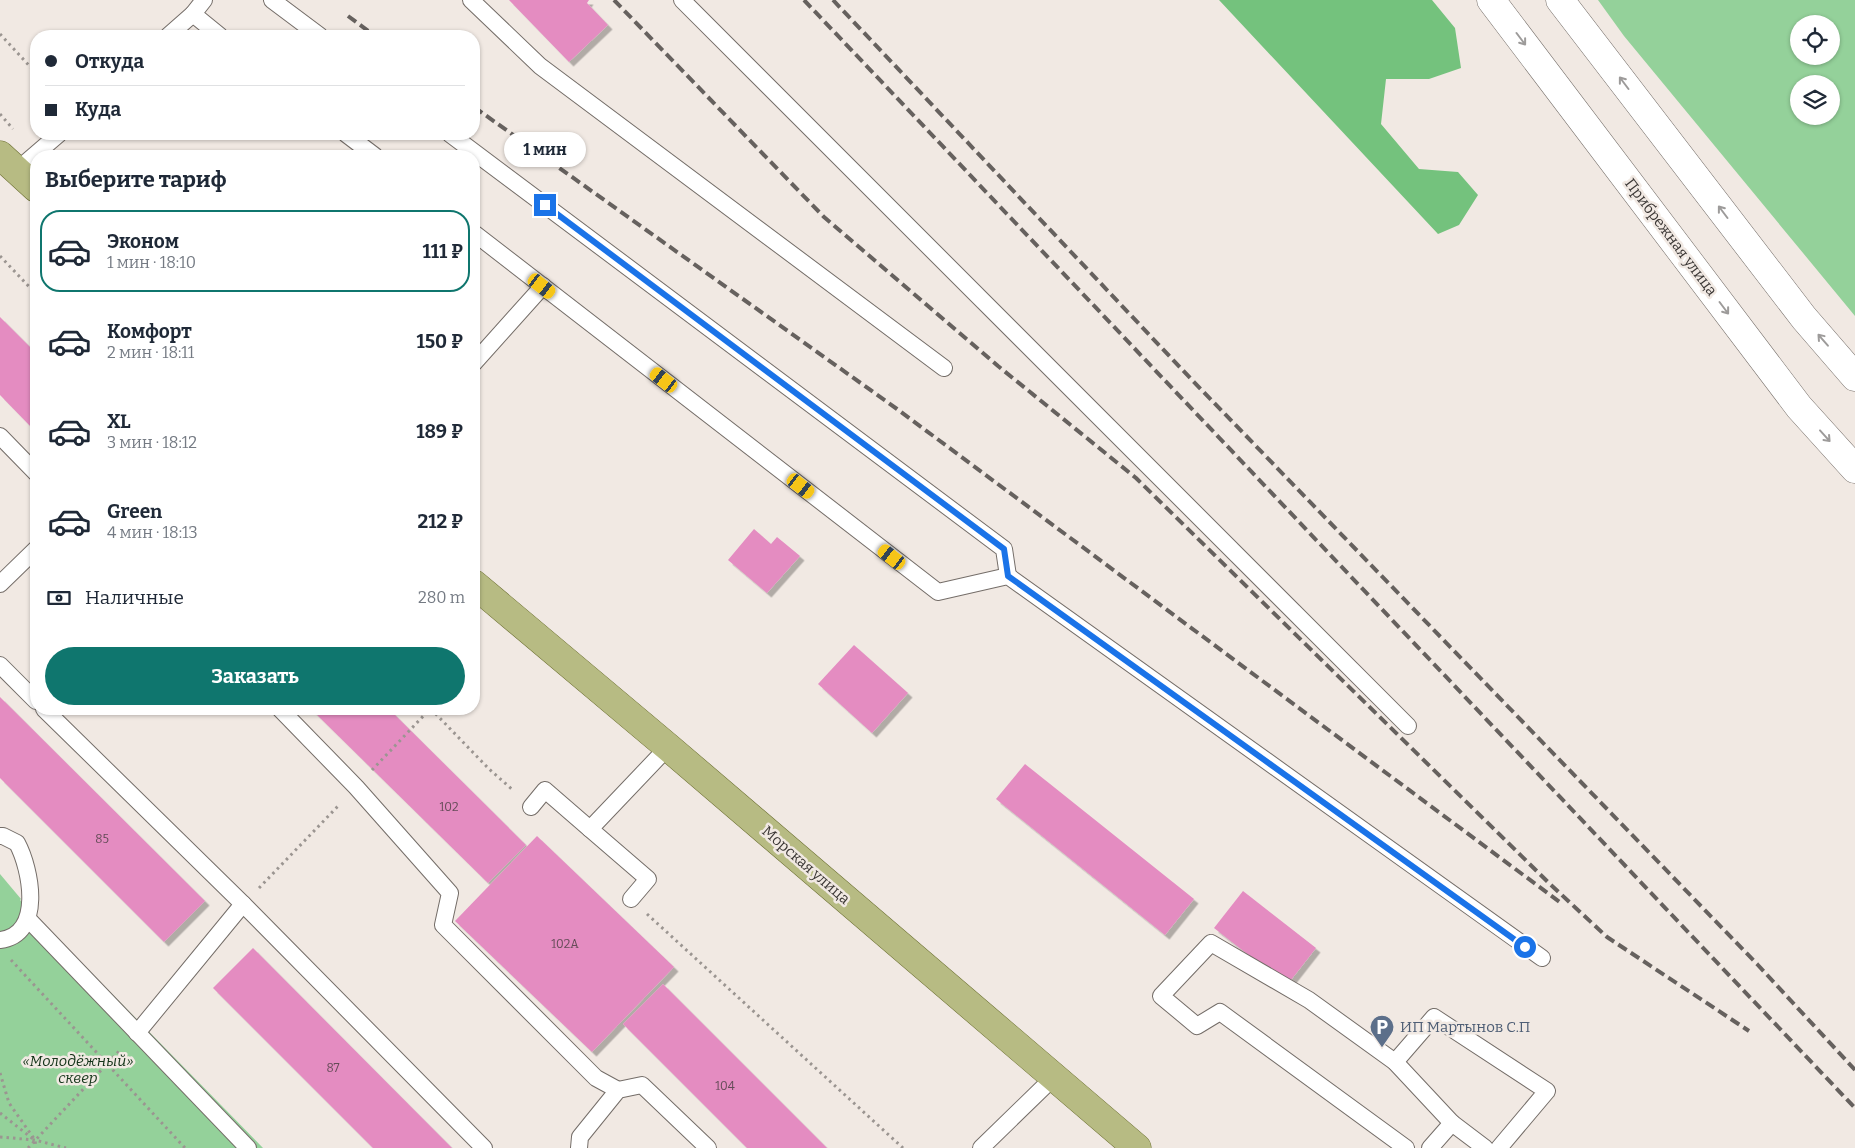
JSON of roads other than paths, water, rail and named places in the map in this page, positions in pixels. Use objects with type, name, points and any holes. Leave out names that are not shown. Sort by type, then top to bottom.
[{"type":"main road","name":"Прибрежная улица","points":[[1491,0],[1799,407],[1855,469]]},
{"type":"main road","points":[[1560,0],[1804,318],[1855,376]]},
{"type":"main road","points":[[8,163],[30,183]]},
{"type":"main road","name":"Морская улица","points":[[480,589],[668,746],[1137,1148]]},
{"type":"lane","points":[[175,30],[193,14],[204,0]]},
{"type":"lane","points":[[272,0],[312,30]]},
{"type":"lane","points":[[471,0],[540,66],[944,368]]},
{"type":"lane","points":[[682,0],[1408,726]]},
{"type":"lane","points":[[193,14],[213,30]]},
{"type":"lane","points":[[31,150],[48,140]]},
{"type":"lane","points":[[354,140],[367,150]]},
{"type":"lane","points":[[458,140],[471,150]]},
{"type":"lane","points":[[8,163],[30,150]]},
{"type":"lane","points":[[480,156],[1004,549],[1008,576],[1542,958]]},
{"type":"lane","points":[[480,238],[938,592],[1008,576]]},
{"type":"lane","points":[[480,357],[542,286]]},
{"type":"lane","points":[[0,436],[30,467]]},
{"type":"lane","points":[[0,584],[30,555]]},
{"type":"lane","points":[[0,665],[30,695]]},
{"type":"lane","points":[[50,715],[243,904],[484,1148]]},
{"type":"lane","points":[[286,715],[356,787],[450,893],[444,925],[596,1078],[618,1090]]},
{"type":"lane","points":[[590,829],[668,746]]},
{"type":"lane","points":[[531,807],[545,790],[648,879],[631,899]]},
{"type":"lane","points":[[0,836],[17,842],[28,868],[31,892],[28,919],[16,934],[6,940],[0,940]]},
{"type":"lane","points":[[137,1032],[243,904]]},
{"type":"lane","points":[[28,919],[248,1148]]},
{"type":"lane","points":[[1406,1148],[1220,1012],[1197,1026],[1161,996],[1211,943],[1309,1000],[1395,1062],[1452,1122],[1485,1148]]},
{"type":"lane","points":[[1395,1062],[1434,1017],[1547,1091],[1499,1148]]},
{"type":"lane","points":[[981,1148],[1054,1077]]},
{"type":"lane","points":[[579,1148],[580,1137],[618,1090],[642,1085],[708,1148]]},
{"type":"lane","points":[[1430,1148],[1452,1122]]},
{"type":"railway","points":[[614,0],[824,217],[998,366],[1136,478],[1550,884],[1607,937],[1749,1031]]},
{"type":"railway","points":[[804,0],[1855,1108]]},
{"type":"railway","points":[[833,0],[1192,380],[1757,964],[1855,1070]]},
{"type":"railway","points":[[348,16],[367,30]]},
{"type":"railway","points":[[480,111],[897,409],[1561,903]]},
{"type":"place","name":"ИП Мартынов С.П","points":[[1382,1048]]},
{"type":"park label","name":"«Молодёжный» сквер","points":[[78,1070]]}]
